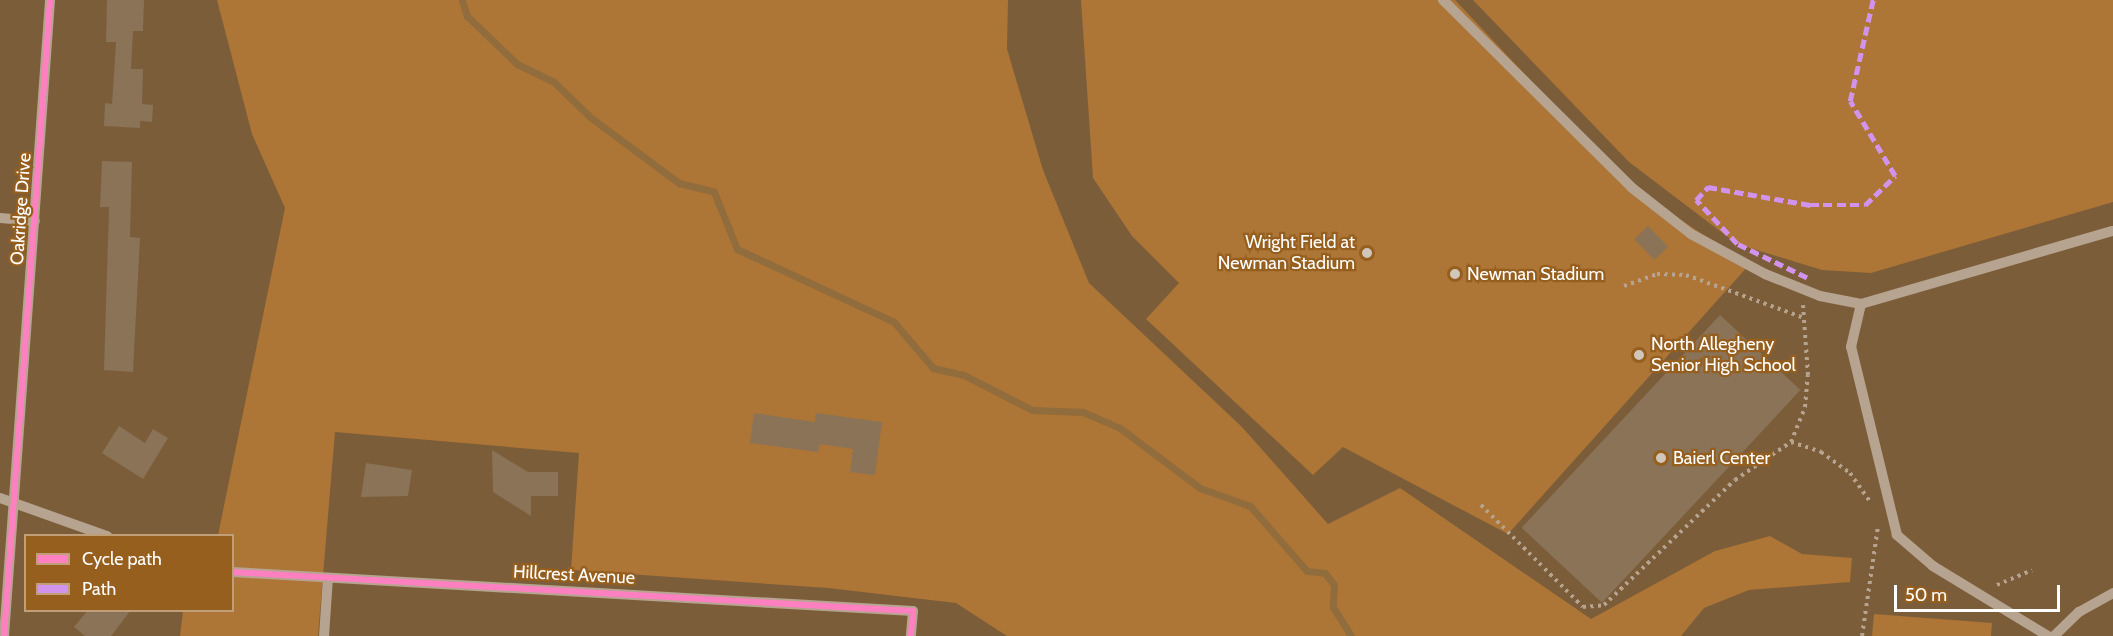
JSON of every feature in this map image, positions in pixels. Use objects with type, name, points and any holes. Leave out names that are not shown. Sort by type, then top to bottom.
[{"type":"street","name":"Oakridge Drive","points":[[4,636],[50,0]]},
{"type":"street","points":[[1443,0],[1640,194],[1691,234],[1802,289],[1861,304],[2113,231]]},
{"type":"street","name":"Oakridge Drive","points":[[0,218],[35,221]]},
{"type":"street","points":[[1861,304],[1851,347],[1897,535],[1933,566],[2048,636]]},
{"type":"street","points":[[0,498],[15,499],[102,534]]},
{"type":"street","name":"Hillcrest Avenue","points":[[234,572],[913,610],[911,636]]},
{"type":"street","points":[[324,636],[328,578]]},
{"type":"street","points":[[2054,636],[2079,612],[2113,593]]},
{"type":"path","points":[[1624,286],[1658,274],[1686,275],[1804,318]]},
{"type":"path","points":[[1480,505],[1583,607],[1604,605],[1735,480],[1791,442],[1806,396],[1802,289]]},
{"type":"path","points":[[1791,442],[1821,452],[1850,472],[1876,508]]},
{"type":"path","points":[[1863,636],[1878,521]]},
{"type":"shaded area","points":[[217,0],[1008,0],[1007,49],[1043,170],[1089,283],[1242,427],[1328,524],[1400,488],[1591,619],[1715,551],[1770,536],[1802,554],[1852,558],[1850,582],[1749,590],[1704,608],[1681,636],[1007,636],[956,603],[828,588],[571,570],[579,453],[335,432],[318,636],[180,636],[183,612],[234,612],[234,534],[218,534],[285,208],[252,134]]},
{"type":"shaded area","name":"Newman Stadium","points":[[1081,0],[1455,0],[1631,187],[1749,265],[1508,534],[1343,447],[1313,475],[1146,319],[1179,283],[1132,236],[1093,178]]},
{"type":"shaded area","points":[[1473,0],[2113,0],[2113,202],[1871,273],[1822,270],[1737,244],[1629,162]]},
{"type":"shaded area","points":[[1874,614],[1992,623],[1991,636],[1872,636]]},
{"type":"building","points":[[107,0],[144,0],[143,31],[133,31],[131,69],[143,69],[142,104],[153,105],[152,122],[140,121],[140,128],[104,126],[105,103],[112,104],[116,42],[106,42]]},
{"type":"building","points":[[102,161],[132,162],[130,237],[140,238],[133,372],[104,370],[109,207],[100,207]]},
{"type":"building","points":[[1648,226],[1668,247],[1654,260],[1634,239]]},
{"type":"building","name":"Baierl Center","points":[[1720,315],[1800,390],[1602,603],[1522,528]]},
{"type":"building","points":[[754,413],[815,422],[816,413],[882,422],[875,475],[850,472],[853,449],[820,444],[818,452],[750,443]]},
{"type":"building","points":[[119,426],[145,443],[153,429],[168,438],[143,479],[102,453]]},
{"type":"building","points":[[492,450],[528,472],[558,472],[558,496],[531,496],[531,516],[493,492]]},
{"type":"building","points":[[366,463],[412,470],[408,496],[361,497]]},
{"type":"building","points":[[86,612],[129,612],[111,636],[85,636],[74,627]]},
{"type":"waterway","points":[[462,0],[467,16],[517,64],[554,82],[590,117],[679,183],[714,192],[737,249],[894,322],[933,368],[964,375],[1032,410],[1083,412],[1120,428],[1200,488],[1250,506],[1307,571],[1325,573],[1334,585],[1333,607],[1351,636]]},
{"type":"marked path","points":[[1807,278],[1737,244],[1696,200],[1708,187],[1810,205],[1865,205],[1895,176],[1850,101],[1873,0]]},
{"type":"cycle path","points":[[4,636],[50,0]]},
{"type":"cycle path","points":[[234,572],[913,611],[911,636]]},
{"type":"place","name":"Wright Field at Newman Stadium","points":[[1367,253]]},
{"type":"place","name":"Newman Stadium","points":[[1455,274]]},
{"type":"place","name":"North Allegheny Senior High School","points":[[1639,355]]},
{"type":"place","name":"Baierl Center","points":[[1661,458]]}]
